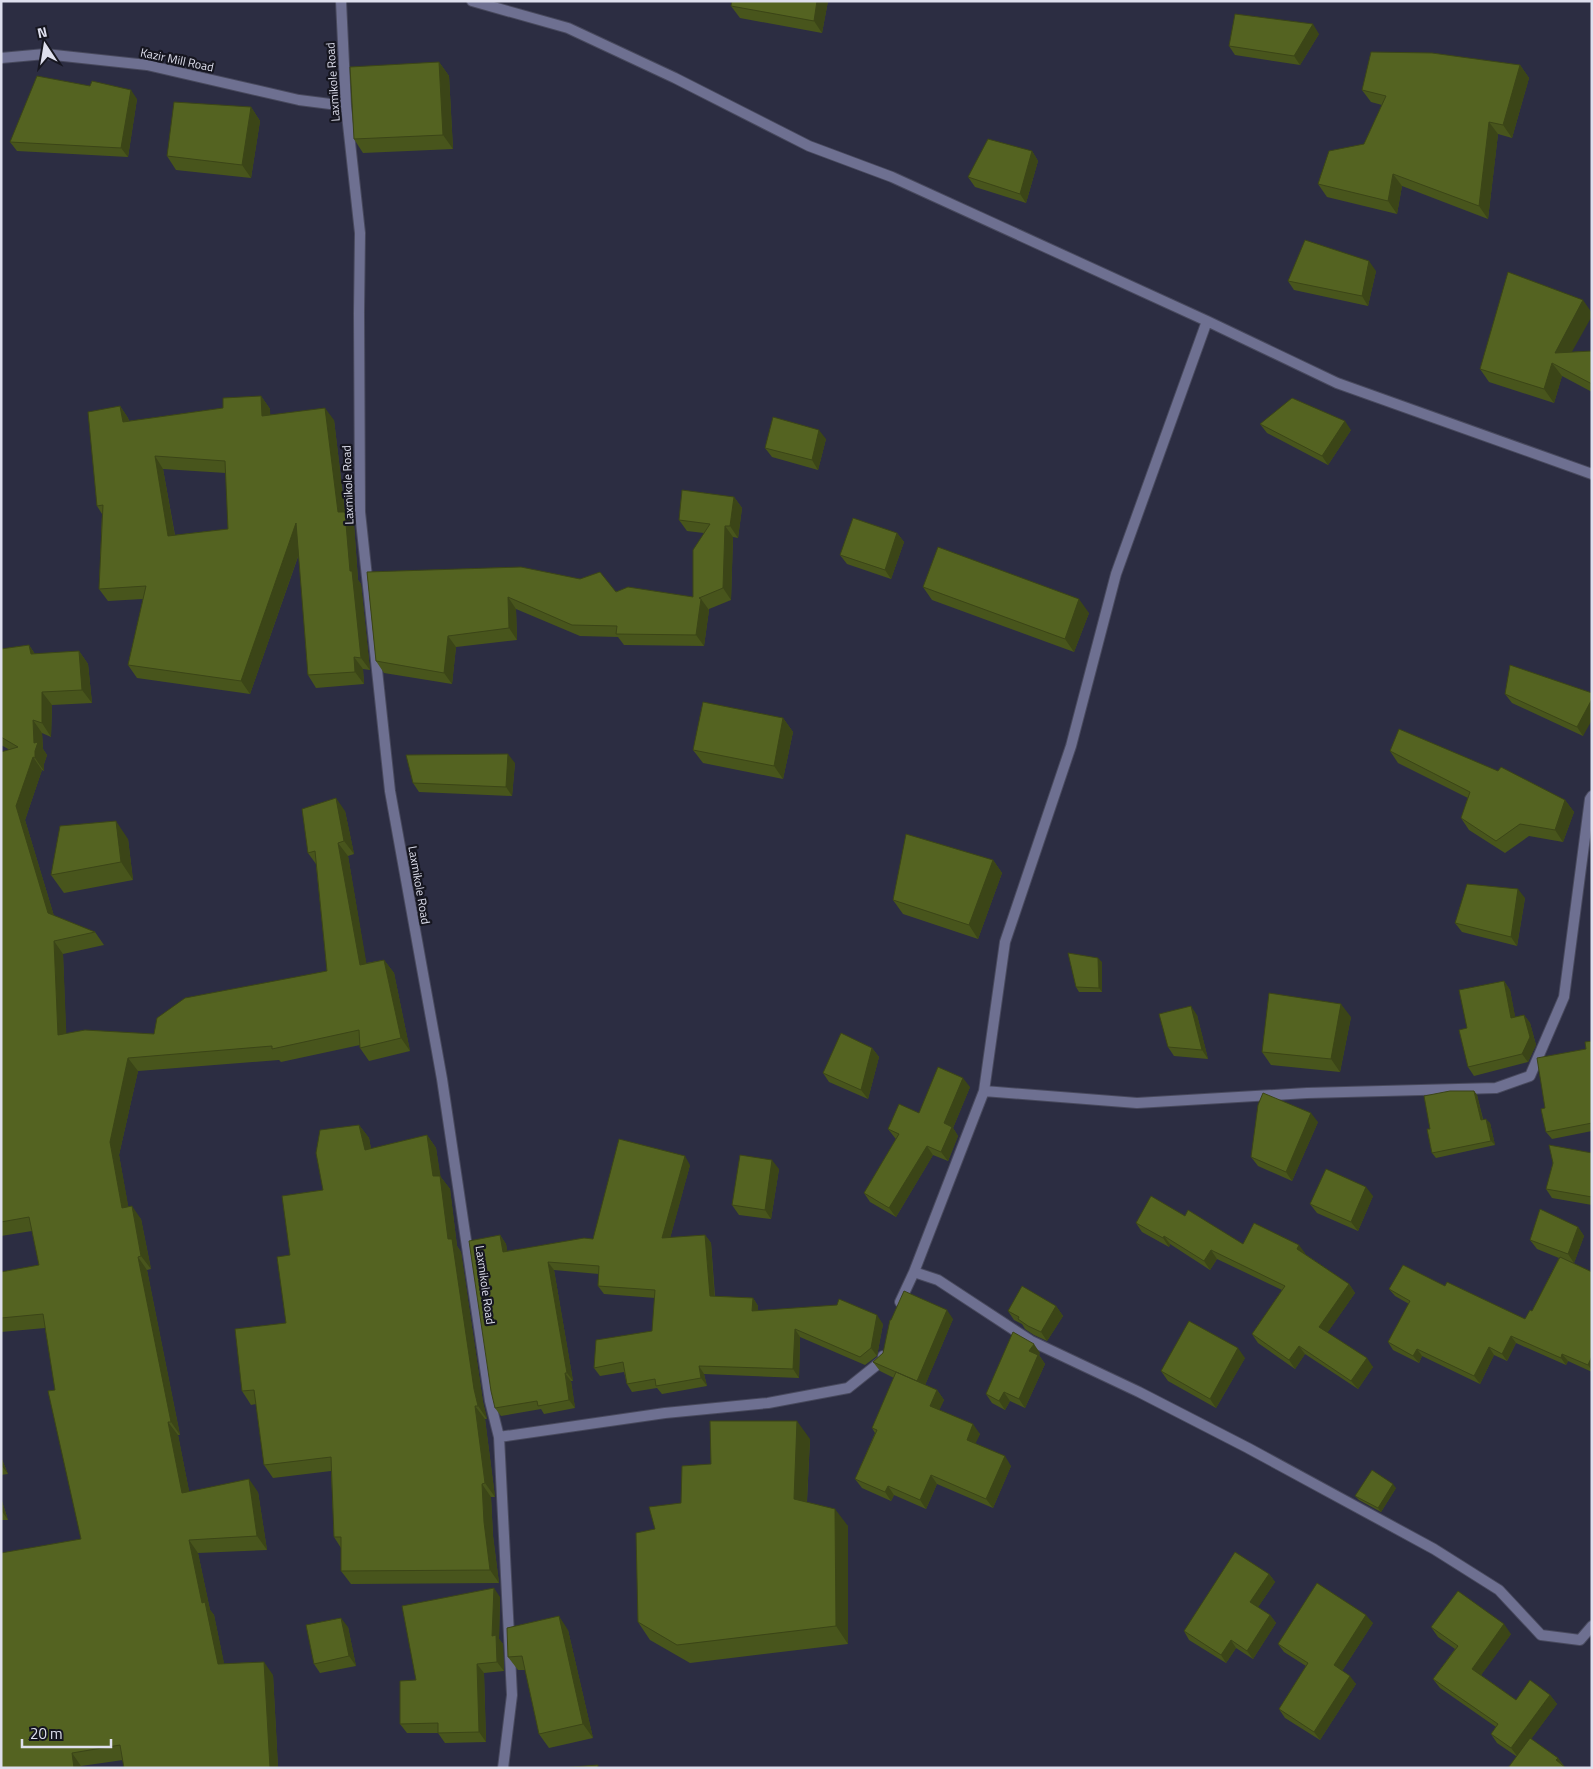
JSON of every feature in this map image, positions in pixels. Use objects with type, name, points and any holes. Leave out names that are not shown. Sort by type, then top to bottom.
[{"type":"street","name":"Laxmikole Road","points":[[341,1],[346,106],[360,234],[360,512],[390,791],[442,1079],[490,1401],[499,1437],[512,1695],[503,1768]]},
{"type":"street","points":[[472,1],[568,28],[675,78],[809,146],[892,177],[1207,321],[1337,383],[1592,474]]},
{"type":"street","name":"Kazir Mill Road","points":[[1,58],[45,54],[148,65],[299,100],[346,106]]},
{"type":"street","points":[[895,1311],[914,1272],[984,1091],[1005,942],[1071,746],[1116,574],[1207,321]]},
{"type":"street","points":[[984,1091],[1137,1103],[1307,1093],[1496,1088],[1530,1076],[1564,997],[1588,809],[1592,796]]},
{"type":"street","points":[[914,1272],[938,1280],[1031,1341],[1155,1400],[1434,1549],[1499,1590],[1540,1635],[1580,1640],[1592,1626]]},
{"type":"street","points":[[499,1437],[664,1413],[768,1403],[848,1388],[883,1360],[886,1344]]},
{"type":"building","points":[[732,1],[817,1],[814,21],[731,6]]},
{"type":"building","points":[[1235,14],[1313,24],[1294,56],[1229,46]]},
{"type":"building","points":[[1371,52],[1432,53],[1520,65],[1503,125],[1489,122],[1479,206],[1393,174],[1388,201],[1318,184],[1329,151],[1364,144],[1386,96],[1362,90]]},
{"type":"building","points":[[439,62],[443,135],[354,139],[350,67]]},
{"type":"building","points":[[37,76],[90,86],[92,81],[131,90],[121,148],[10,142]]},
{"type":"building","points":[[174,102],[251,107],[242,165],[167,156]]},
{"type":"building","points":[[988,139],[1032,151],[1020,194],[968,177]]},
{"type":"building","points":[[1305,240],[1369,261],[1362,296],[1288,281]]},
{"type":"building","points":[[1508,272],[1583,300],[1555,353],[1592,351],[1592,384],[1552,363],[1544,389],[1480,369]]},
{"type":"building","points":[[261,396],[262,416],[325,408],[338,512],[345,512],[350,571],[352,571],[361,658],[354,657],[355,672],[308,675],[296,523],[241,681],[128,665],[146,586],[99,589],[103,505],[97,506],[88,412],[120,406],[123,422],[223,408],[223,398]],"holes":[[[155,456],[225,461],[228,529],[168,536]]]},
{"type":"building","points":[[1292,398],[1345,421],[1322,456],[1260,424]]},
{"type":"building","points":[[773,417],[819,430],[812,460],[765,448]]},
{"type":"building","points":[[682,490],[734,497],[730,526],[725,526],[723,588],[699,598],[701,599],[696,635],[616,634],[617,626],[572,625],[508,597],[509,628],[448,636],[444,673],[376,661],[367,572],[521,567],[580,579],[600,572],[616,592],[628,587],[693,597],[693,550],[710,524],[679,520]]},
{"type":"building","points":[[853,518],[897,533],[885,570],[840,555]]},
{"type":"building","points":[[938,547],[1079,599],[1065,639],[923,587]]},
{"type":"building","points":[[29,645],[31,654],[79,651],[82,690],[42,692],[42,723],[33,720],[34,743],[38,742],[35,758],[33,757],[16,806],[48,913],[95,932],[54,941],[58,1035],[85,1030],[154,1034],[157,1018],[185,998],[327,971],[315,851],[308,853],[302,809],[336,798],[344,841],[338,843],[360,965],[384,960],[401,1038],[360,1048],[359,1030],[272,1049],[272,1046],[128,1058],[110,1142],[122,1208],[132,1206],[141,1256],[138,1257],[171,1422],[168,1422],[182,1493],[249,1479],[257,1536],[189,1540],[202,1603],[205,1602],[218,1664],[264,1662],[270,1768],[124,1768],[120,1745],[72,1753],[74,1768],[1,1768],[1,1553],[81,1539],[48,1391],[55,1390],[43,1314],[1,1318],[1,1272],[39,1265],[29,1217],[1,1222],[1,752],[18,747],[1,737],[1,649]]},
{"type":"building","points":[[1510,665],[1592,693],[1592,699],[1577,727],[1505,694]]},
{"type":"building","points":[[703,702],[783,718],[774,766],[693,750]]},
{"type":"building","points":[[1399,729],[1498,771],[1501,767],[1565,800],[1555,830],[1520,824],[1496,841],[1461,818],[1470,792],[1390,751]]},
{"type":"building","points":[[508,754],[506,787],[413,783],[406,755]]},
{"type":"building","points":[[116,821],[121,862],[51,875],[60,826]]},
{"type":"building","points":[[906,834],[993,860],[969,925],[893,900]]},
{"type":"building","points":[[1467,884],[1518,889],[1511,937],[1455,923]]},
{"type":"building","points":[[1068,953],[1098,958],[1099,988],[1076,987]]},
{"type":"building","points":[[1504,981],[1511,1018],[1524,1015],[1530,1037],[1522,1054],[1468,1067],[1459,1030],[1467,1028],[1459,990]]},
{"type":"building","points":[[1269,993],[1341,1004],[1331,1059],[1262,1052]]},
{"type":"building","points":[[1191,1006],[1202,1050],[1168,1047],[1159,1014]]},
{"type":"building","points":[[841,1033],[872,1048],[861,1090],[823,1073]]},
{"type":"building","points":[[1592,1041],[1592,1123],[1546,1132],[1541,1109],[1545,1108],[1537,1058],[1586,1049],[1585,1042]]},
{"type":"building","points":[[938,1067],[963,1078],[944,1123],[952,1127],[941,1152],[927,1146],[889,1208],[864,1193],[899,1134],[888,1129],[899,1104],[919,1113]]},
{"type":"building","points":[[1450,1091],[1474,1091],[1481,1120],[1486,1119],[1491,1141],[1432,1153],[1427,1129],[1430,1129],[1424,1096]]},
{"type":"building","points":[[1263,1093],[1311,1113],[1286,1172],[1251,1157],[1258,1105]]},
{"type":"building","points":[[359,1125],[365,1150],[427,1135],[433,1176],[440,1176],[448,1239],[452,1239],[478,1406],[475,1406],[485,1483],[482,1484],[484,1522],[490,1570],[341,1571],[341,1537],[334,1537],[331,1457],[264,1465],[254,1390],[242,1391],[235,1329],[286,1323],[277,1257],[290,1255],[282,1196],[323,1190],[316,1153],[320,1130]]},
{"type":"building","points":[[619,1139],[685,1156],[662,1238],[705,1235],[710,1296],[753,1298],[752,1311],[837,1305],[839,1299],[877,1315],[871,1348],[860,1357],[795,1329],[793,1369],[699,1366],[701,1378],[656,1386],[655,1379],[627,1384],[623,1362],[594,1368],[596,1340],[652,1331],[655,1290],[598,1286],[599,1266],[548,1262],[567,1373],[565,1373],[569,1400],[538,1406],[537,1401],[495,1408],[469,1241],[500,1235],[503,1252],[584,1238],[593,1239]]},
{"type":"building","points":[[1549,1145],[1592,1153],[1592,1197],[1546,1189],[1553,1163]]},
{"type":"building","points":[[740,1155],[772,1160],[765,1210],[732,1205]]},
{"type":"building","points":[[1326,1169],[1366,1187],[1351,1222],[1310,1204]]},
{"type":"building","points":[[1151,1196],[1185,1216],[1188,1210],[1243,1244],[1254,1223],[1299,1245],[1297,1249],[1349,1284],[1319,1327],[1367,1358],[1351,1381],[1299,1346],[1289,1360],[1252,1334],[1285,1286],[1211,1250],[1204,1261],[1164,1236],[1163,1238],[1136,1223]]},
{"type":"building","points":[[1540,1209],[1578,1227],[1568,1254],[1530,1240]]},
{"type":"building","points":[[1560,1257],[1592,1272],[1592,1356],[1588,1365],[1562,1354],[1561,1358],[1511,1336],[1502,1354],[1489,1347],[1474,1376],[1417,1349],[1413,1356],[1388,1342],[1410,1301],[1389,1289],[1403,1265],[1445,1286],[1447,1282],[1525,1319],[1530,1310],[1532,1311]]},
{"type":"building","points":[[1022,1286],[1056,1306],[1041,1332],[1028,1326],[1018,1319],[1019,1317],[1008,1311]]},
{"type":"building","points":[[904,1291],[947,1310],[917,1381],[873,1362],[883,1353],[890,1320]]},
{"type":"building","points":[[1189,1321],[1238,1348],[1210,1399],[1161,1371]]},
{"type":"building","points":[[1013,1332],[1034,1344],[1029,1351],[1038,1355],[1019,1399],[1004,1392],[999,1401],[986,1394]]},
{"type":"building","points":[[896,1372],[937,1390],[930,1406],[973,1424],[967,1440],[1005,1456],[986,1499],[931,1475],[920,1500],[888,1486],[885,1492],[855,1479],[877,1430],[872,1428]]},
{"type":"building","points":[[710,1421],[797,1421],[794,1499],[835,1509],[836,1626],[677,1645],[638,1622],[636,1533],[655,1529],[649,1507],[681,1503],[682,1466],[711,1464]]},
{"type":"building","points":[[1372,1470],[1393,1484],[1378,1508],[1355,1496]]},
{"type":"building","points":[[1235,1552],[1269,1574],[1250,1602],[1270,1615],[1247,1651],[1231,1640],[1221,1655],[1184,1631]]},
{"type":"building","points":[[1317,1583],[1366,1615],[1334,1665],[1350,1676],[1314,1732],[1279,1709],[1308,1663],[1278,1644]]},
{"type":"building","points":[[494,1588],[492,1636],[496,1635],[497,1662],[477,1664],[479,1732],[438,1733],[438,1723],[400,1724],[400,1681],[416,1680],[402,1606]]},
{"type":"building","points":[[1458,1591],[1504,1624],[1472,1669],[1516,1700],[1530,1680],[1550,1695],[1511,1748],[1491,1734],[1498,1724],[1433,1679],[1458,1646],[1431,1627]]},
{"type":"building","points":[[559,1616],[583,1724],[539,1734],[522,1656],[508,1657],[507,1628]]},
{"type":"building","points":[[341,1618],[349,1656],[314,1664],[306,1625]]},
{"type":"building","points":[[1530,1738],[1558,1758],[1556,1760],[1566,1768],[1508,1768]]},
{"type":"building","points":[[598,1765],[598,1768],[561,1768]]}]
